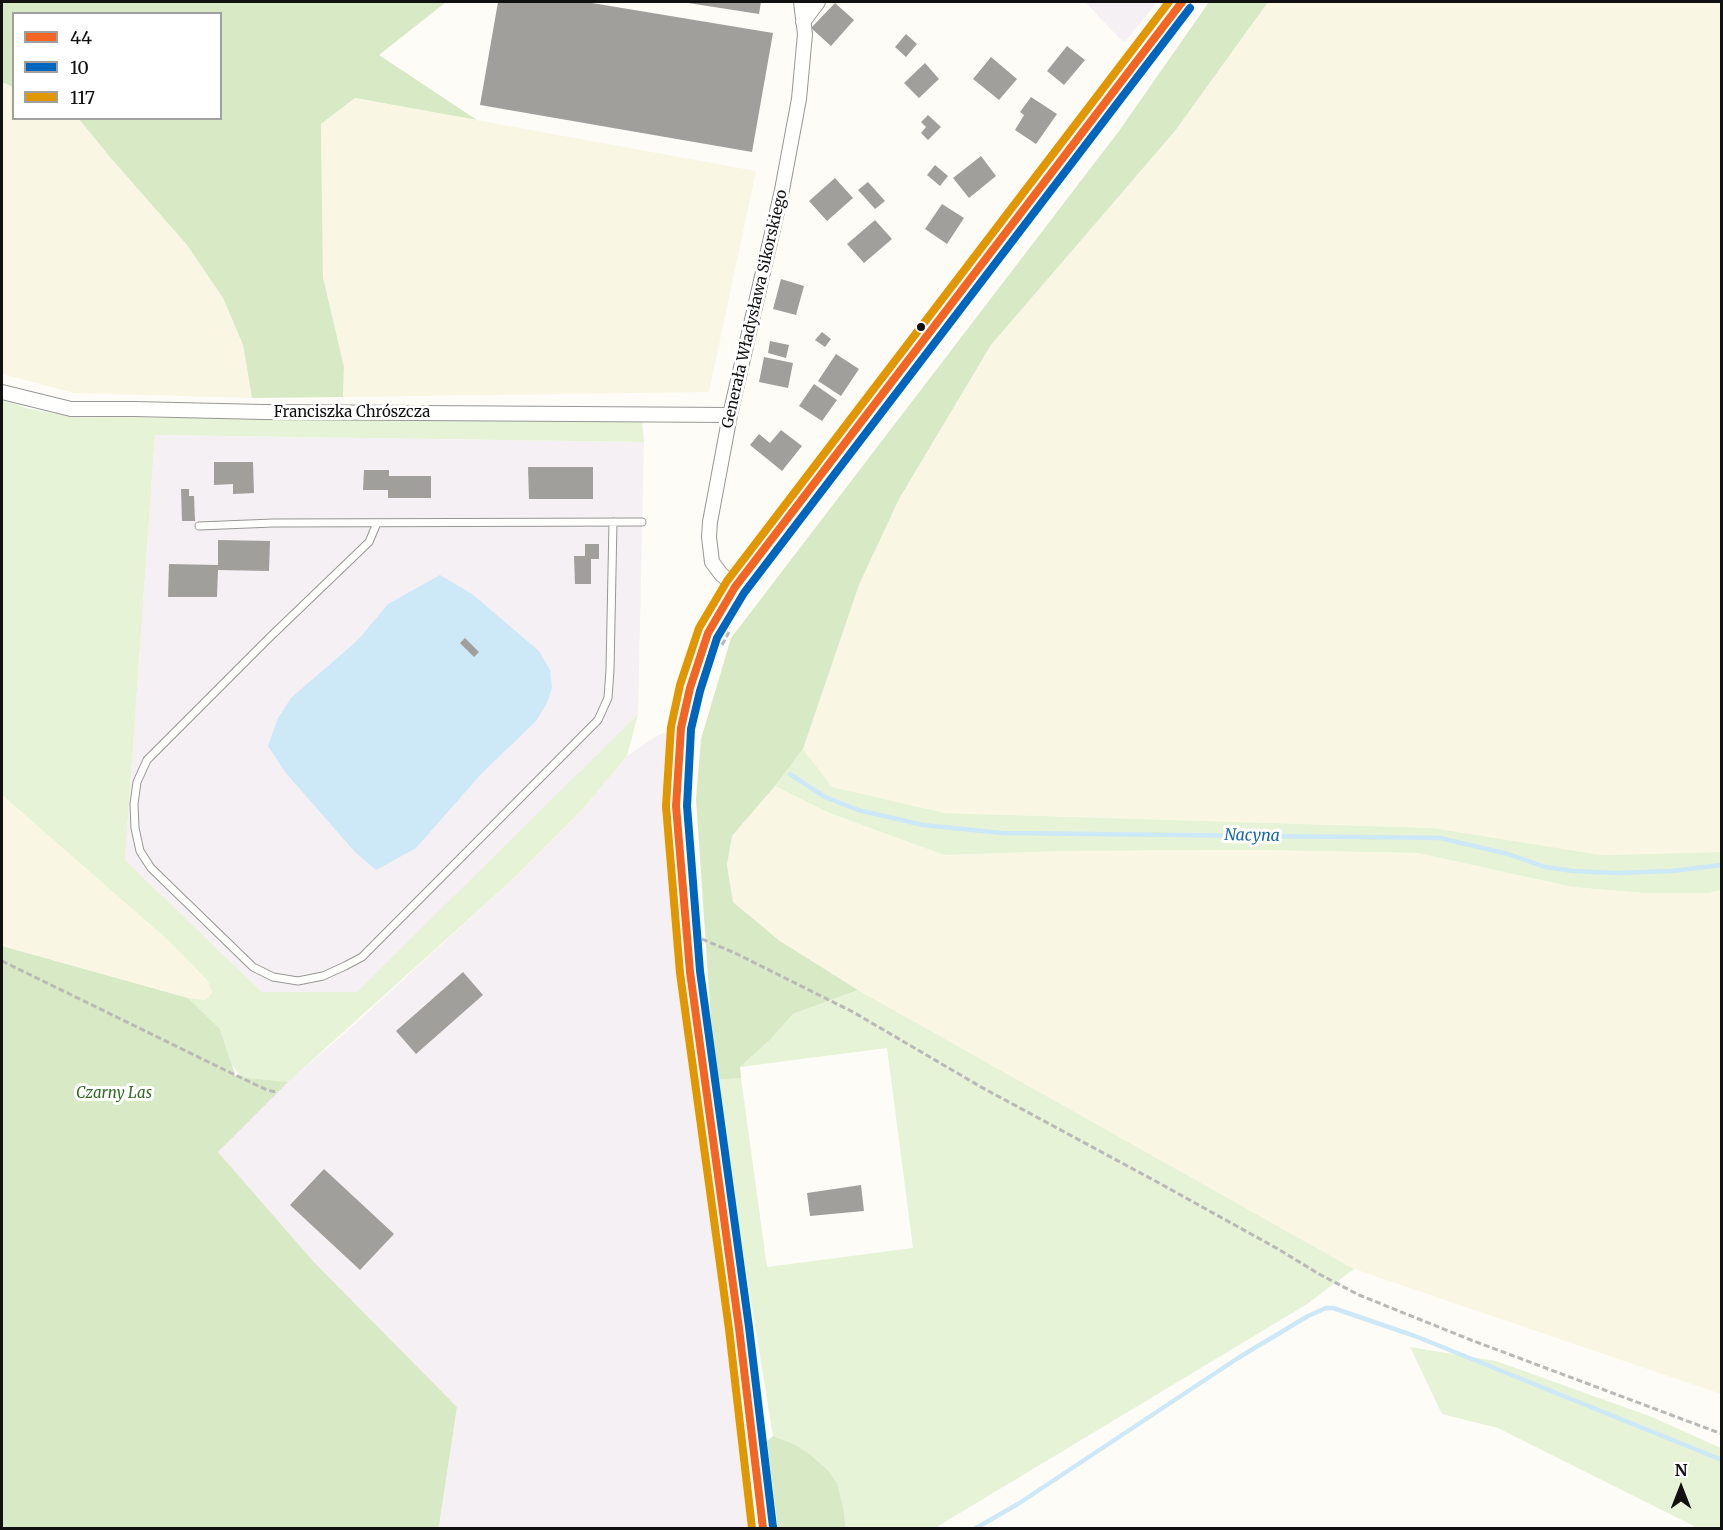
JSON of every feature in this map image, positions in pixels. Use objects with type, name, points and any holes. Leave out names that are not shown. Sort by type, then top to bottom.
[{"type":"street","name":"Generała Władysława Sikorskiego","points":[[735,587],[712,562],[710,522],[730,415],[782,190],[799,99],[805,34],[801,2]]},
{"type":"street","points":[[804,22],[818,2]]},
{"type":"street","points":[[763,1528],[737,1316],[690,972],[676,806],[681,728],[690,688],[708,633],[735,587],[1182,2]]},
{"type":"street","name":"Franciszka Chrószcza","points":[[2,392],[71,409],[730,415]]},
{"type":"lane","points":[[377,523],[369,542],[147,760],[137,782],[134,804],[135,828],[141,850],[151,868],[253,967],[273,977],[298,981],[323,976],[362,957],[598,720],[608,698],[613,522]]},
{"type":"lane","points":[[199,526],[273,523],[642,522]]},
{"type":"path","points":[[718,653],[732,627]]},
{"type":"path","points":[[687,933],[735,953],[853,1012],[981,1087],[1359,1295],[1471,1340],[1722,1434]]},
{"type":"path","points":[[2,961],[231,1073],[276,1092]]},
{"type":"shaded area","points":[[1085,2],[1157,2],[1124,43]]},
{"type":"shaded area","points":[[1268,2],[1721,2],[1721,852],[1602,855],[1433,828],[945,813],[831,787],[803,749],[859,585],[899,499],[991,345],[1175,131]]},
{"type":"shaded area","points":[[3,81],[12,86],[12,120],[80,120],[187,245],[223,298],[243,345],[252,398],[74,393],[2,374]]},
{"type":"shaded area","points":[[355,98],[756,171],[709,392],[343,397],[344,367],[323,277],[321,124]]},
{"type":"shaded area","points":[[155,435],[644,442],[638,714],[357,993],[262,992],[125,860]]},
{"type":"shaded area","points":[[681,728],[676,806],[763,1528],[437,1528],[457,1407],[313,1261],[218,1152],[276,1092],[346,1032],[512,880],[582,810],[627,756],[658,735]]},
{"type":"shaded area","points":[[775,786],[829,813],[944,855],[1067,851],[1258,850],[1418,853],[1572,887],[1644,893],[1709,893],[1721,890],[1721,1394],[1354,1269],[858,990],[780,941],[733,902],[727,865],[732,836]]},
{"type":"shaded area","points":[[2,795],[169,941],[209,981],[212,993],[205,1000],[188,998],[2,946]]},
{"type":"green space","points":[[2,2],[446,2],[379,55],[477,120],[355,98],[321,124],[323,277],[344,367],[343,397],[252,398],[243,345],[223,298],[187,245],[80,120],[222,120],[222,12],[12,12],[12,87],[2,82]]},
{"type":"green space","points":[[1209,2],[1268,2],[1175,131],[991,345],[899,499],[859,585],[803,749],[732,836],[727,865],[733,902],[780,941],[858,990],[793,1014],[770,1040],[740,1067],[741,1078],[715,1080],[696,799],[701,739],[731,638],[1119,131]]},
{"type":"green space","points":[[2,400],[30,409],[73,417],[642,420],[644,442],[155,435],[125,860],[262,992],[357,992],[638,714],[627,756],[582,810],[512,880],[288,1082],[243,1079],[232,1065],[220,1029],[188,998],[205,1000],[212,993],[208,981],[169,941],[2,795]]},
{"type":"green space","points":[[803,749],[832,787],[945,813],[1433,828],[1602,855],[1721,852],[1721,890],[1709,893],[1644,893],[1572,887],[1418,853],[1258,850],[1067,851],[944,855],[829,813],[775,786]]},
{"type":"green space","name":"Czarny Las","points":[[2,946],[188,998],[220,1029],[236,1077],[288,1082],[218,1152],[313,1261],[457,1407],[437,1528],[2,1528]]},
{"type":"green space","points":[[858,990],[1354,1269],[1307,1304],[935,1528],[846,1528],[837,1484],[827,1469],[794,1444],[773,1436],[715,1080],[741,1078],[767,1267],[913,1248],[887,1048],[740,1067],[770,1040],[793,1014]]},
{"type":"green space","points":[[1410,1347],[1496,1361],[1652,1417],[1721,1448],[1721,1528],[1698,1528],[1498,1428],[1442,1414]]},
{"type":"green space","points":[[773,1436],[794,1444],[827,1469],[837,1483],[846,1528],[778,1528],[767,1441]]},
{"type":"water","points":[[440,575],[472,594],[539,651],[550,670],[552,688],[546,705],[536,721],[481,774],[416,848],[376,870],[355,852],[285,772],[268,746],[278,718],[291,698],[358,640],[388,604]]},
{"type":"building","points":[[498,2],[586,2],[773,33],[752,152],[480,105]]},
{"type":"building","points":[[688,2],[761,2],[759,14]]},
{"type":"building","points":[[835,3],[854,20],[831,46],[811,28]]},
{"type":"building","points":[[906,34],[917,44],[906,57],[895,47]]},
{"type":"building","points":[[1067,46],[1085,60],[1064,85],[1047,71]]},
{"type":"building","points":[[991,57],[1017,79],[999,100],[973,79]]},
{"type":"building","points":[[925,63],[939,79],[919,98],[904,83]]},
{"type":"building","points":[[1031,97],[1057,114],[1036,144],[1015,130],[1024,115],[1020,112]]},
{"type":"building","points":[[928,115],[941,127],[928,140],[921,133],[926,127],[921,122]]},
{"type":"building","points":[[981,156],[996,176],[969,198],[953,178]]},
{"type":"building","points":[[935,165],[948,176],[940,186],[927,175]]},
{"type":"building","points":[[835,178],[853,198],[827,221],[809,201]]},
{"type":"building","points":[[868,182],[885,201],[875,209],[858,190]]},
{"type":"building","points":[[942,204],[964,218],[947,244],[925,229]]},
{"type":"building","points":[[875,220],[892,239],[864,263],[847,244]]},
{"type":"building","points":[[781,279],[804,286],[796,315],[773,309]]},
{"type":"building","points":[[822,332],[831,339],[825,347],[815,340]]},
{"type":"building","points":[[770,341],[789,345],[786,358],[768,353]]},
{"type":"building","points":[[836,354],[859,369],[841,396],[818,381]]},
{"type":"building","points":[[764,357],[793,363],[788,388],[759,382]]},
{"type":"building","points":[[814,384],[837,400],[822,421],[799,406]]},
{"type":"building","points":[[781,430],[802,446],[782,471],[750,445],[759,434],[770,443]]},
{"type":"building","points":[[214,462],[253,462],[254,493],[233,494],[233,484],[214,485]]},
{"type":"building","points":[[528,467],[593,467],[593,499],[529,499]]},
{"type":"building","points":[[364,470],[389,470],[389,476],[431,476],[431,498],[388,498],[388,490],[363,490]]},
{"type":"building","points":[[181,489],[189,489],[189,496],[194,496],[195,521],[182,521]]},
{"type":"building","points":[[218,540],[270,541],[269,571],[218,570],[217,597],[168,597],[169,564],[218,565]]},
{"type":"building","points":[[585,544],[599,544],[599,559],[591,559],[591,584],[575,584],[574,556],[585,556]]},
{"type":"building","points":[[465,638],[479,652],[474,657],[460,643]]},
{"type":"building","points":[[463,972],[483,995],[416,1054],[396,1031]]},
{"type":"building","points":[[324,1169],[394,1234],[360,1270],[290,1205]]},
{"type":"building","points":[[861,1185],[864,1211],[810,1216],[807,1193]]},
{"type":"waterway","name":"Nacyna","points":[[790,774],[825,797],[858,810],[923,825],[1002,833],[1440,838],[1508,854],[1545,867],[1573,871],[1616,873],[1672,871],[1722,865]]},
{"type":"waterway","points":[[976,1528],[1018,1504],[1238,1358],[1308,1316],[1326,1308],[1333,1308],[1415,1336],[1722,1460]]},
{"type":"transit line","name":"117","points":[[752,1528],[729,1329],[680,973],[666,806],[671,727],[680,685],[699,628],[727,581],[1169,2]]},
{"type":"transit line","name":"44","points":[[763,1528],[739,1328],[690,972],[676,806],[681,728],[690,688],[708,633],[735,587],[1182,2]]},
{"type":"transit line","name":"10","points":[[773,1527],[749,1327],[700,971],[687,806],[691,729],[700,691],[717,638],[744,593],[1190,8]]}]
